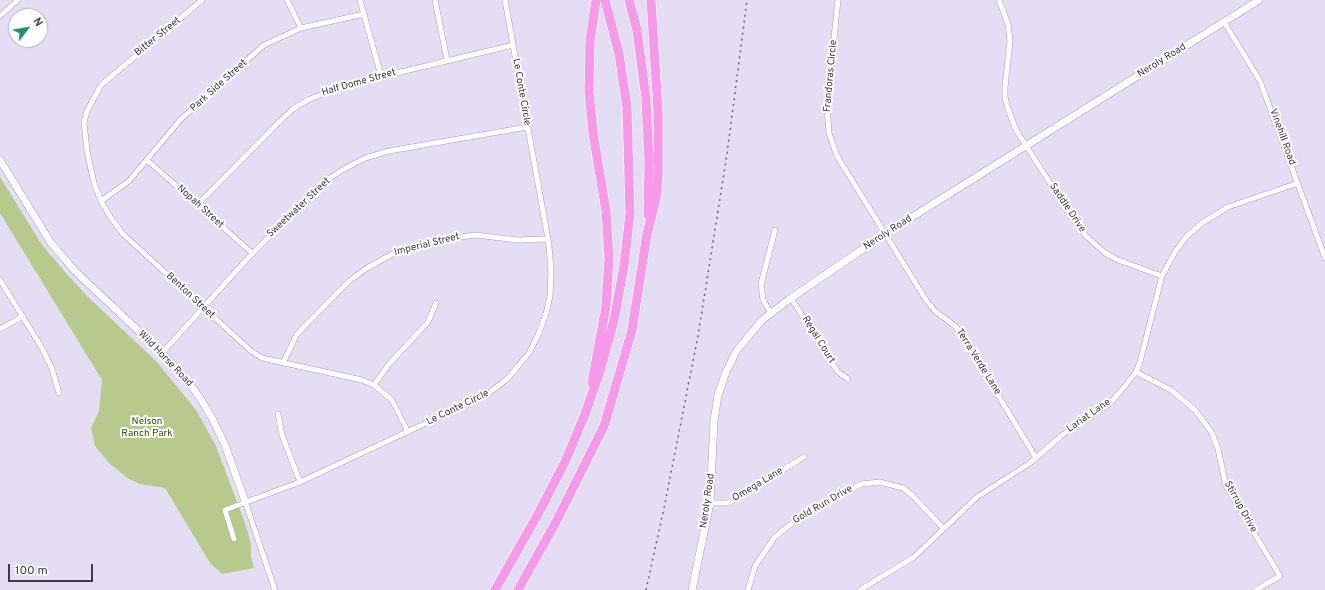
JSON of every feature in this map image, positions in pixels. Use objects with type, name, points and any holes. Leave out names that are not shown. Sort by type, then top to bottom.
[{"type":"highway","points":[[589,404],[596,352],[606,306],[609,259],[606,211],[590,105],[588,77],[590,41],[596,0]]},
{"type":"highway","points":[[495,590],[538,514],[565,462],[589,404],[614,320],[624,266],[630,213],[627,107],[619,54],[605,0]]},
{"type":"highway","points":[[630,0],[637,30],[646,99],[649,161],[647,234]]},
{"type":"highway","points":[[518,590],[560,514],[604,426],[632,330],[647,234],[656,198],[659,155],[651,0]]},
{"type":"street","points":[[0,16],[18,0]]},
{"type":"street","name":"Bitter Street","points":[[114,74],[202,0]]},
{"type":"street","points":[[288,0],[301,28]]},
{"type":"street","points":[[360,0],[381,76]]},
{"type":"street","points":[[435,0],[447,60]]},
{"type":"street","name":"Le Conte Circle","points":[[234,539],[225,510],[245,501],[300,482],[495,390],[507,379],[529,353],[546,314],[550,296],[551,271],[548,239],[505,0]]},
{"type":"street","name":"Frandoras Circle","points":[[838,0],[828,105],[829,133],[837,156],[885,234]]},
{"type":"street","points":[[999,0],[1008,24],[1010,41],[1004,87],[1008,109],[1014,126],[1027,147]]},
{"type":"street","name":"Neroly Road","points":[[692,590],[710,503],[714,414],[721,385],[732,360],[742,343],[771,313],[885,234],[1027,147],[1258,0]]},
{"type":"street","name":"Park Side Street","points":[[101,201],[123,187],[181,120],[264,45],[301,28],[364,14]]},
{"type":"street","name":"Vinehill Road","points":[[1224,22],[1260,81],[1325,258]]},
{"type":"street","name":"Half Dome Street","points":[[197,205],[231,169],[294,108],[327,92],[381,76],[513,45]]},
{"type":"street","name":"Benton Street","points":[[114,74],[101,85],[87,111],[84,122],[86,151],[94,183],[101,201],[123,234],[250,350],[262,358],[362,380],[374,385],[392,400],[408,432]]},
{"type":"street","name":"Sweetwater Street","points":[[162,353],[252,253],[327,180],[344,169],[365,158],[419,145],[527,126]]},
{"type":"street","name":"Saddle Drive","points":[[1027,147],[1074,222],[1086,236],[1105,253],[1118,260],[1162,276]]},
{"type":"street","name":"Wild Horse Road","points":[[0,160],[51,243],[75,271],[162,353],[186,379],[212,418],[234,468],[276,590]]},
{"type":"street","name":"Nopah Street","points":[[147,160],[252,253]]},
{"type":"street","name":"Lariat Lane","points":[[860,590],[907,562],[977,497],[1036,458],[1061,436],[1110,403],[1136,372],[1147,339],[1162,276],[1175,252],[1186,237],[1202,223],[1228,207],[1298,183]]},
{"type":"street","points":[[771,313],[764,300],[761,284],[775,230]]},
{"type":"street","name":"Terra Verde Lane","points":[[885,234],[926,300],[935,311],[955,326],[961,334],[1036,458]]},
{"type":"street","name":"Imperial Street","points":[[283,362],[297,334],[349,281],[367,268],[396,252],[453,238],[475,235],[518,240],[548,239]]},
{"type":"street","points":[[0,280],[23,316],[52,369],[59,393]]},
{"type":"street","name":"Regal Court","points":[[791,298],[838,372],[848,379]]},
{"type":"street","points":[[374,385],[389,364],[428,322],[436,303]]},
{"type":"street","points":[[0,329],[23,316]]},
{"type":"street","name":"Stirrup Drive","points":[[1136,372],[1171,390],[1195,410],[1212,433],[1218,449],[1226,486],[1280,576],[1256,590]]},
{"type":"street","points":[[278,414],[282,435],[300,482]]},
{"type":"street","name":"Omega Lane","points":[[710,503],[728,503],[804,457]]},
{"type":"street","name":"Gold Run Drive","points":[[748,590],[754,566],[777,534],[792,523],[861,484],[880,482],[903,488],[913,496],[943,528]]},
{"type":"green space","name":"Nelson Ranch Park","points":[[0,177],[42,245],[88,297],[157,362],[196,410],[216,446],[246,526],[251,545],[251,557],[254,568],[222,574],[210,563],[165,488],[140,484],[129,479],[109,463],[95,446],[91,428],[99,411],[102,380],[0,213]]},
{"type":"railway","points":[[646,590],[698,336],[727,154],[747,0]]}]
